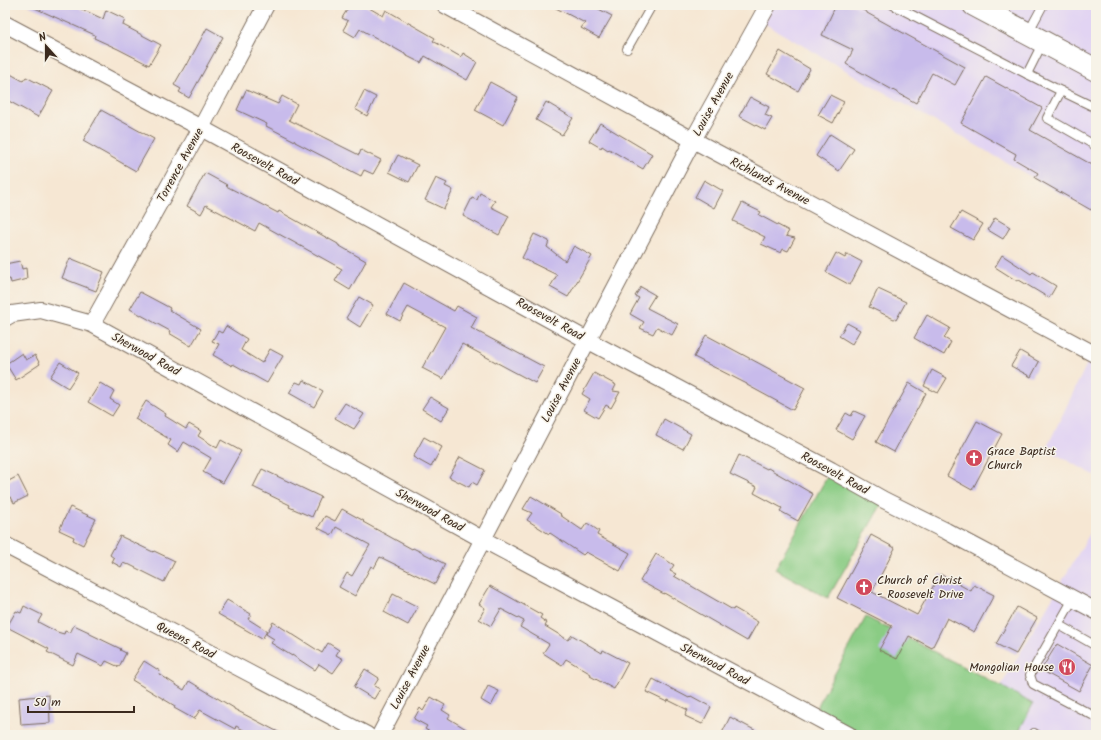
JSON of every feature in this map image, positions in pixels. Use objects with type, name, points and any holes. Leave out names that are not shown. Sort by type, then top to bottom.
[{"type":"main road","points":[[974,5],[997,13],[1036,38],[1096,70]]},
{"type":"street","name":"Torrence Avenue","points":[[92,324],[201,128],[266,5]]},
{"type":"street","name":"Richlands Avenue","points":[[445,5],[693,140],[1096,355]]},
{"type":"street","name":"Louise Avenue","points":[[380,735],[693,140],[768,5]]},
{"type":"street","name":"Roosevelt Road","points":[[5,24],[201,128],[884,500],[946,531],[1096,611]]},
{"type":"street","name":"Sherwood Road","points":[[5,318],[12,314],[41,310],[92,324],[482,539],[849,735]]},
{"type":"street","name":"Queens Road","points":[[5,545],[367,735]]},
{"type":"lane","points":[[627,49],[652,5]]},
{"type":"lane","points":[[893,5],[1096,108]]},
{"type":"lane","points":[[1027,74],[1043,5]]},
{"type":"lane","points":[[1061,91],[1047,118],[1096,146]]},
{"type":"lane","points":[[1073,599],[1030,675],[1033,684],[1095,714]]},
{"type":"lane","points":[[1059,625],[1096,646]]},
{"type":"shaded area","points":[[768,5],[1096,5],[1096,214],[760,21]]},
{"type":"shaded area","points":[[1096,345],[1096,476],[1046,449]]},
{"type":"shaded area","points":[[1096,523],[1096,735],[1017,735],[1033,704],[1001,686]]},
{"type":"green space","points":[[831,470],[884,500],[828,598],[775,569]]},
{"type":"green space","points":[[866,617],[1033,704],[1017,735],[849,735],[813,716]]},
{"type":"building","points":[[28,5],[73,5],[103,19],[106,10],[125,19],[123,25],[161,45],[149,65],[94,38],[95,35]]},
{"type":"building","points":[[350,5],[364,5],[383,16],[386,10],[435,38],[433,41],[461,57],[463,53],[477,62],[467,80],[425,56],[421,63],[360,29],[355,37],[343,30],[348,21],[342,18]]},
{"type":"building","points":[[550,5],[591,5],[612,16],[599,38],[581,28],[585,23]]},
{"type":"building","points":[[836,5],[852,5],[867,12],[965,67],[955,85],[932,73],[916,103],[846,64],[853,50],[822,35]]},
{"type":"building","points":[[207,28],[223,37],[189,98],[179,92],[181,89],[174,85],[186,64],[187,65]]},
{"type":"building","points":[[780,51],[810,69],[798,91],[767,74]]},
{"type":"building","points":[[5,71],[23,81],[26,77],[53,91],[38,117],[5,99]]},
{"type":"building","points":[[986,77],[1042,108],[1030,130],[1096,167],[1096,201],[1091,210],[1035,178],[1038,173],[1014,159],[1016,154],[961,123]]},
{"type":"building","points":[[490,82],[518,97],[503,125],[475,110]]},
{"type":"building","points":[[246,90],[278,104],[282,96],[297,104],[289,120],[359,155],[361,150],[381,160],[373,174],[364,170],[361,176],[266,126],[267,124],[237,110]]},
{"type":"building","points":[[364,91],[376,97],[367,116],[355,109]]},
{"type":"building","points":[[830,95],[844,102],[833,123],[818,115]]},
{"type":"building","points":[[750,97],[769,107],[765,115],[772,118],[765,130],[739,116]]},
{"type":"building","points":[[546,102],[573,118],[562,135],[536,120]]},
{"type":"building","points":[[101,110],[154,139],[136,171],[83,141]]},
{"type":"building","points":[[600,123],[652,154],[643,169],[609,149],[608,150],[602,146],[601,148],[589,141]]},
{"type":"building","points":[[830,134],[854,149],[839,171],[816,156]]},
{"type":"building","points":[[398,155],[418,165],[409,182],[389,172]]},
{"type":"building","points":[[205,173],[227,185],[226,186],[278,213],[279,211],[366,261],[350,290],[335,281],[342,269],[259,223],[255,231],[206,205],[201,214],[187,206]]},
{"type":"building","points":[[436,178],[447,183],[445,186],[453,190],[444,209],[425,200]]},
{"type":"building","points":[[704,180],[723,191],[714,208],[695,197]]},
{"type":"building","points":[[480,193],[495,201],[491,207],[509,216],[499,235],[463,216],[472,198],[477,200]]},
{"type":"building","points":[[742,203],[761,212],[759,215],[789,231],[786,236],[795,238],[788,251],[783,249],[781,253],[761,244],[765,237],[733,221]]},
{"type":"building","points":[[961,212],[983,224],[973,240],[951,228]]},
{"type":"building","points":[[995,218],[1010,227],[1003,239],[988,230]]},
{"type":"building","points":[[534,234],[549,241],[547,247],[565,261],[574,246],[592,256],[568,297],[550,287],[557,275],[522,258]]},
{"type":"building","points":[[836,253],[845,258],[847,254],[862,262],[850,285],[826,272]]},
{"type":"building","points":[[1002,255],[1031,274],[1033,272],[1056,286],[1049,298],[995,267]]},
{"type":"building","points":[[70,258],[104,272],[96,291],[62,278]]},
{"type":"building","points":[[20,261],[22,269],[26,268],[27,279],[11,283],[10,279],[5,280],[5,264]]},
{"type":"building","points":[[404,283],[454,311],[457,306],[477,317],[471,328],[544,367],[535,383],[462,344],[443,379],[422,368],[445,327],[408,307],[400,321],[387,314]]},
{"type":"building","points":[[641,287],[655,295],[647,308],[678,324],[672,335],[657,327],[653,334],[640,328],[644,322],[630,314],[639,298],[635,296]]},
{"type":"building","points":[[878,289],[906,302],[896,320],[869,307]]},
{"type":"building","points":[[140,292],[170,308],[169,310],[201,329],[191,346],[169,333],[170,331],[130,309]]},
{"type":"building","points":[[359,297],[373,305],[360,327],[346,318]]},
{"type":"building","points":[[927,315],[950,328],[944,338],[951,342],[944,355],[914,338]]},
{"type":"building","points":[[847,323],[860,330],[852,344],[839,336]]},
{"type":"building","points":[[226,326],[247,339],[241,350],[262,363],[270,349],[283,356],[267,383],[233,364],[232,366],[213,355],[219,344],[212,341],[218,331],[222,333]]},
{"type":"building","points":[[706,335],[805,388],[793,410],[747,384],[694,357]]},
{"type":"building","points":[[1020,351],[1039,362],[1031,377],[1011,366]]},
{"type":"building","points":[[22,353],[26,360],[35,355],[40,364],[16,380],[6,364]]},
{"type":"building","points":[[60,362],[78,373],[68,388],[50,377]]},
{"type":"building","points":[[932,370],[947,378],[938,393],[924,386]]},
{"type":"building","points":[[594,373],[616,385],[613,391],[620,392],[611,408],[606,405],[598,418],[584,410],[590,399],[582,394]]},
{"type":"building","points":[[303,380],[323,391],[314,407],[289,393],[296,382],[301,384]]},
{"type":"building","points":[[100,383],[114,391],[110,399],[119,405],[112,416],[88,402]]},
{"type":"building","points":[[909,383],[926,393],[894,452],[876,442]]},
{"type":"building","points":[[430,397],[449,408],[441,421],[422,409]]},
{"type":"building","points":[[146,401],[166,414],[165,416],[186,429],[189,424],[201,431],[198,436],[217,448],[221,440],[241,451],[223,483],[203,472],[211,458],[184,442],[178,452],[168,445],[171,440],[135,419]]},
{"type":"building","points":[[345,403],[364,414],[354,429],[335,418]]},
{"type":"building","points":[[854,411],[865,416],[852,439],[836,430],[846,413],[851,416]]},
{"type":"building","points":[[664,419],[691,434],[683,449],[656,435]]},
{"type":"building","points":[[977,421],[1002,434],[972,490],[947,476]]},
{"type":"building","points":[[424,437],[442,447],[431,467],[413,457]]},
{"type":"building","points":[[739,455],[767,469],[768,468],[813,494],[798,521],[780,511],[782,508],[754,493],[757,487],[730,474]]},
{"type":"building","points":[[460,457],[485,470],[477,485],[472,482],[469,487],[449,477]]},
{"type":"building","points":[[262,469],[321,497],[312,517],[289,507],[290,505],[253,487]]},
{"type":"building","points":[[18,476],[28,496],[14,503],[11,497],[5,500],[5,483]]},
{"type":"building","points":[[531,496],[561,514],[560,515],[582,530],[587,523],[599,531],[597,535],[630,553],[620,571],[586,552],[583,555],[527,520],[532,513],[523,509]]},
{"type":"building","points":[[70,507],[96,519],[83,545],[73,540],[74,537],[59,530]]},
{"type":"building","points":[[342,509],[412,549],[413,548],[445,564],[435,584],[380,557],[374,568],[371,566],[355,596],[339,587],[347,573],[352,576],[370,545],[336,527],[332,535],[318,528],[325,516],[335,521]]},
{"type":"building","points":[[871,535],[895,548],[872,592],[917,615],[940,574],[971,591],[974,585],[994,595],[974,632],[947,618],[932,648],[909,636],[897,659],[879,650],[892,626],[837,598]]},
{"type":"building","points":[[120,536],[175,561],[164,582],[128,564],[123,563],[121,567],[112,562],[114,558],[110,555]]},
{"type":"building","points":[[656,554],[674,565],[670,571],[676,574],[674,576],[733,610],[734,608],[758,622],[747,641],[664,593],[640,581]]},
{"type":"building","points":[[490,586],[542,615],[540,618],[547,623],[545,626],[568,640],[572,635],[602,653],[603,650],[628,663],[614,689],[590,676],[591,674],[566,659],[562,665],[543,653],[549,644],[520,627],[524,621],[501,609],[491,626],[479,619],[485,608],[479,604]]},
{"type":"building","points":[[393,594],[418,607],[408,625],[384,612]]},
{"type":"building","points":[[227,600],[251,614],[248,619],[267,631],[262,639],[218,614]]},
{"type":"building","points":[[24,606],[42,615],[38,622],[57,632],[64,634],[65,631],[70,633],[74,625],[121,649],[120,650],[126,653],[119,667],[106,661],[103,666],[78,654],[73,665],[47,652],[49,649],[7,627],[16,611],[21,613]]},
{"type":"building","points":[[1017,607],[1037,618],[1016,654],[996,644]]},
{"type":"building","points":[[273,622],[322,653],[328,643],[339,650],[336,655],[343,659],[333,673],[319,664],[315,670],[271,643],[274,639],[266,634]]},
{"type":"building","name":"Mongolian House","points":[[1057,644],[1093,665],[1079,691],[1041,670]]},
{"type":"building","points":[[144,661],[160,671],[159,674],[184,690],[189,681],[234,709],[284,735],[253,735],[236,726],[235,729],[200,710],[194,719],[174,708],[175,706],[132,680]]},
{"type":"building","points":[[365,669],[379,678],[374,686],[380,689],[374,699],[354,687]]},
{"type":"building","points":[[653,679],[689,698],[691,696],[711,707],[702,724],[685,716],[688,710],[668,700],[667,702],[646,692]]},
{"type":"building","points":[[488,686],[499,691],[491,706],[481,700]]},
{"type":"building","points":[[49,695],[50,723],[21,725],[19,698]]},
{"type":"building","points":[[431,697],[445,705],[442,710],[450,715],[448,718],[476,735],[435,735],[425,729],[427,726],[414,719],[420,708],[423,711]]},
{"type":"building","points":[[730,717],[764,735],[721,735]]},
{"type":"place","name":"Grace Baptist Church","points":[[974,458]]},
{"type":"place","name":"Church of Christ - Roosevelt Drive","points":[[864,587]]},
{"type":"place","name":"Mongolian House","points":[[1067,667]]}]
